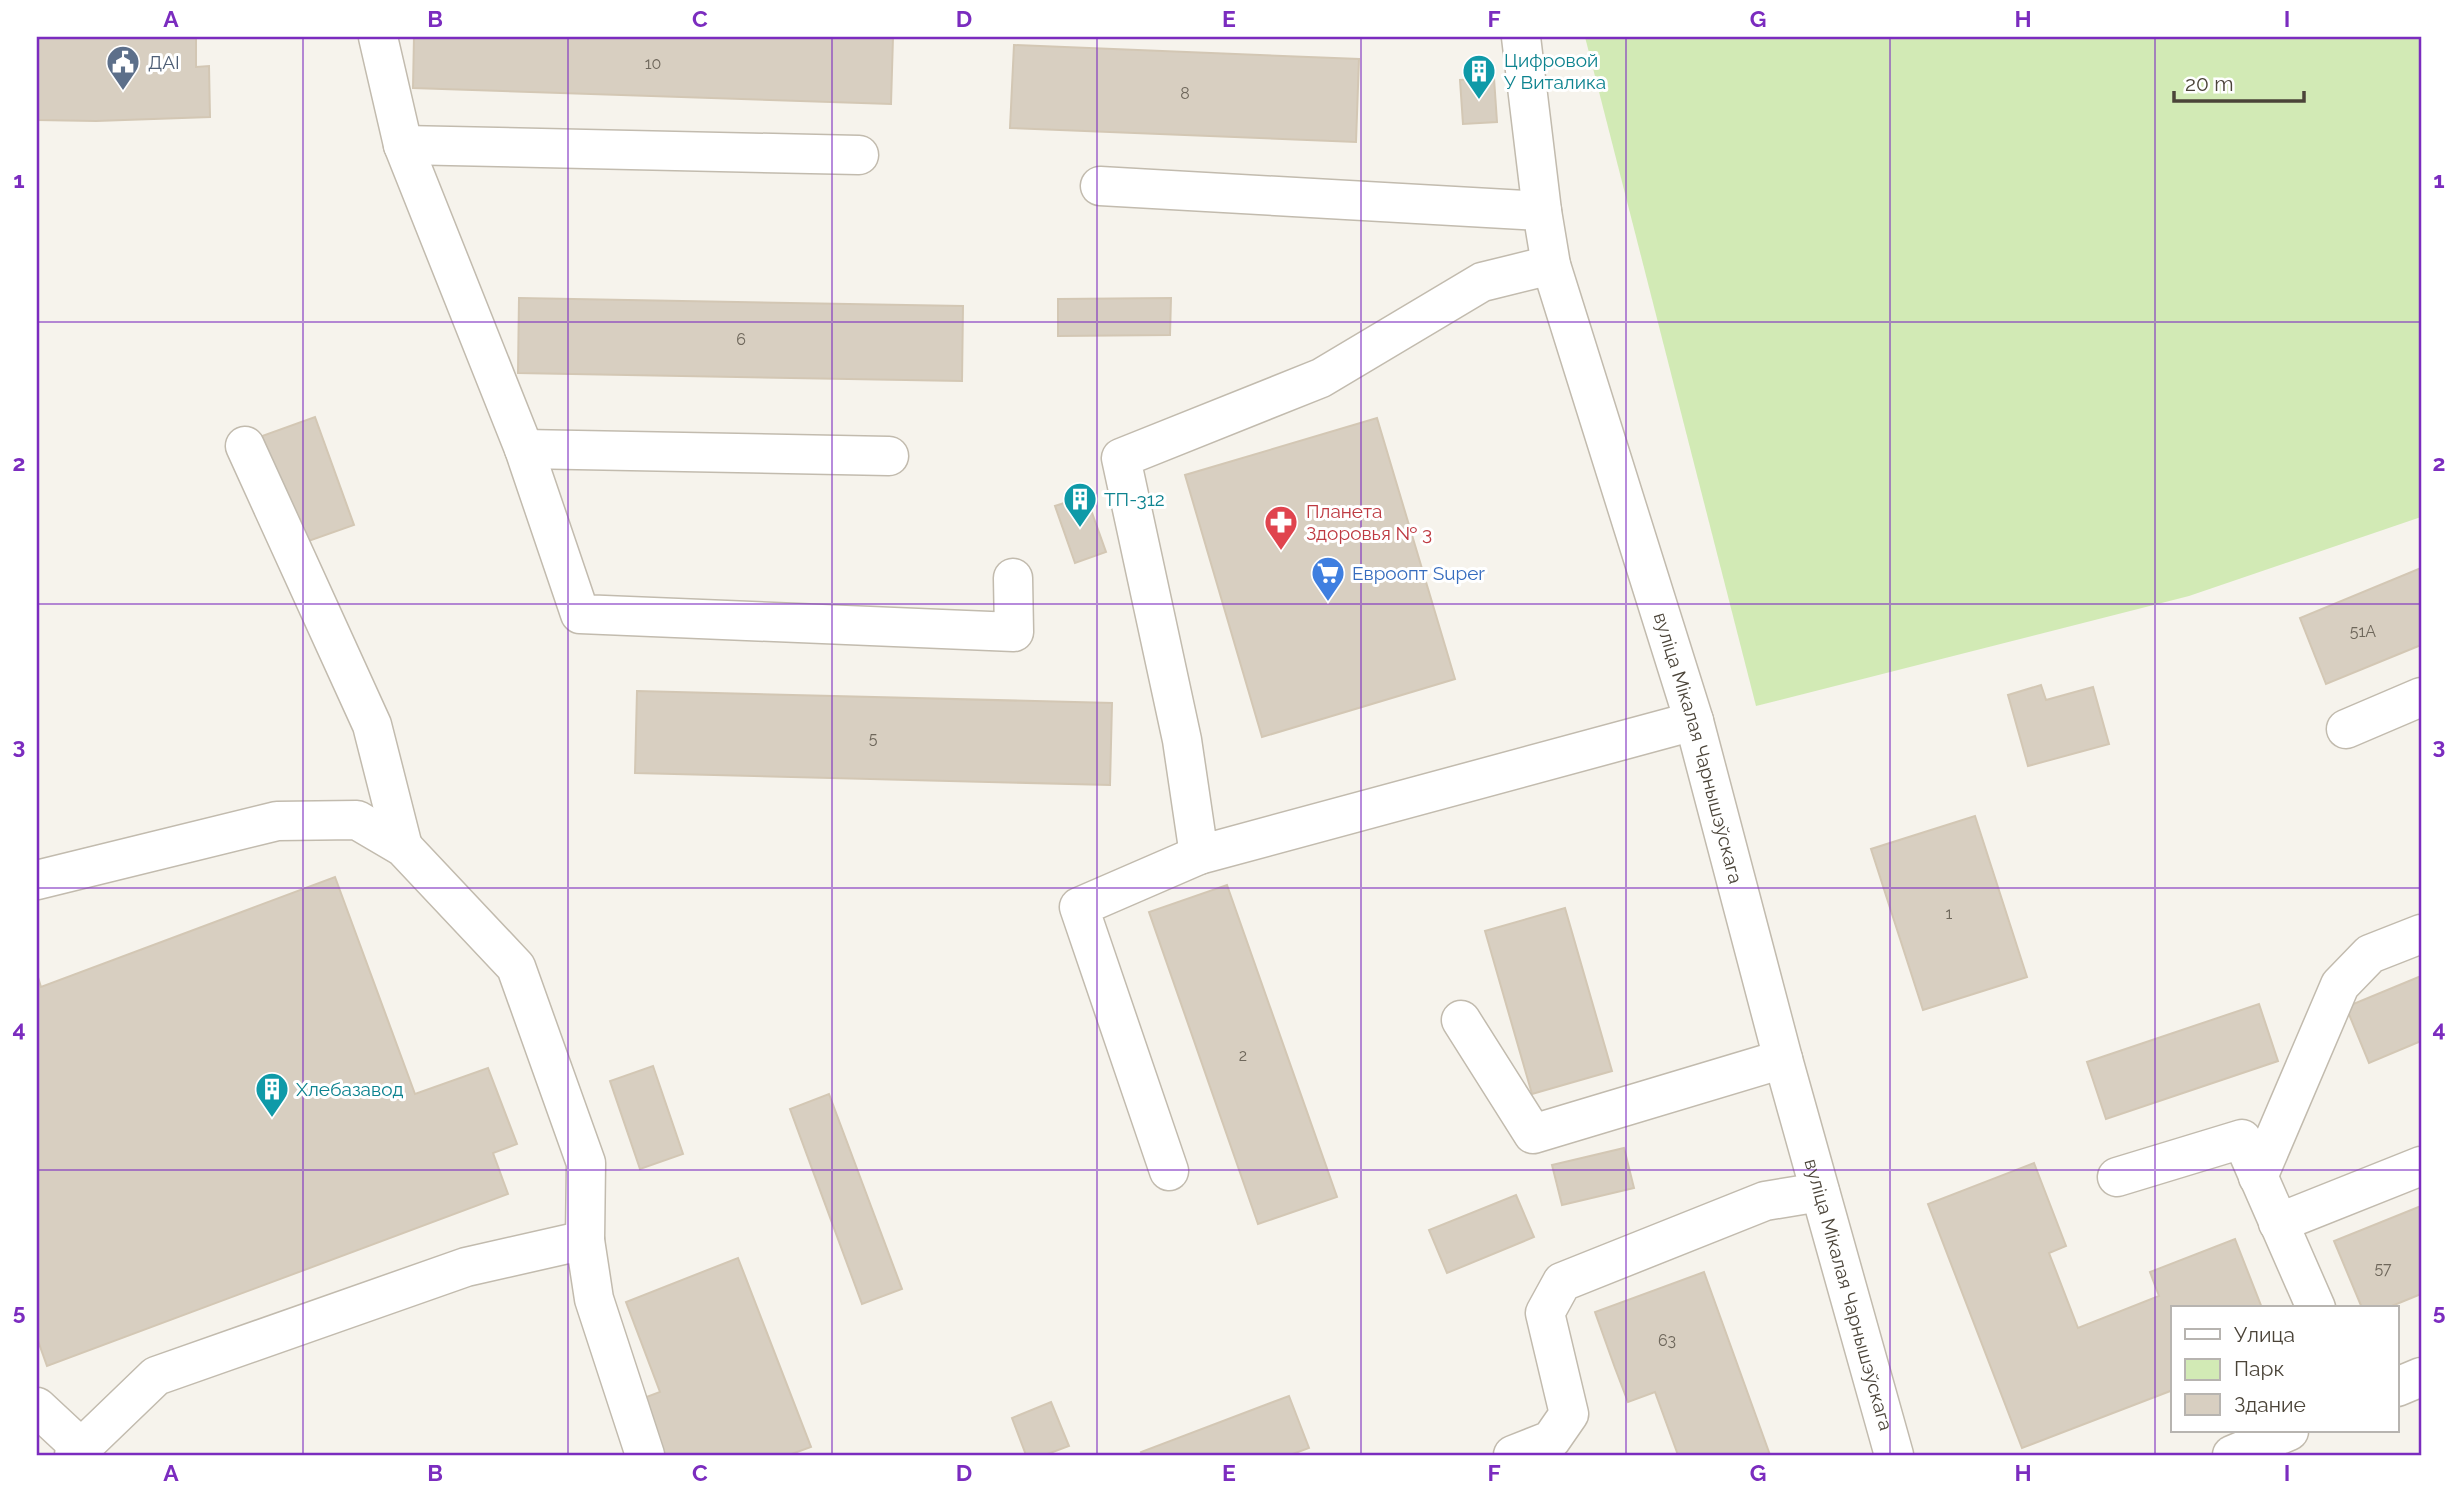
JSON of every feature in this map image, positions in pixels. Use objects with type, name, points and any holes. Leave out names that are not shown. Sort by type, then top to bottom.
[{"type":"street","points":[[378,37],[403,145],[524,449],[580,614],[1014,632],[1013,578]]},
{"type":"street","name":"вуліца Мікалая Чарнышэўскага","points":[[1521,37],[1551,265],[1694,721],[1783,1059],[1894,1455]]},
{"type":"street","points":[[403,145],[859,155]]},
{"type":"street","points":[[1100,186],[1542,211]]},
{"type":"street","points":[[1199,855],[1182,740],[1121,458],[1321,378],[1482,282],[1551,265]]},
{"type":"street","points":[[245,446],[372,725],[403,847]]},
{"type":"street","points":[[524,449],[889,456]]},
{"type":"street","points":[[2346,729],[2421,697]]},
{"type":"street","points":[[1169,1171],[1079,907],[1199,855],[1694,721]]},
{"type":"street","points":[[37,880],[277,821],[357,820],[403,847],[516,967],[586,1163],[585,1240],[594,1299],[645,1455]]},
{"type":"street","points":[[2258,1177],[2340,985],[2370,954],[2421,934]]},
{"type":"street","points":[[1461,1020],[1533,1134],[1783,1059]]},
{"type":"street","points":[[2117,1177],[2242,1139],[2315,1306]]},
{"type":"street","points":[[2278,1223],[2421,1166]]},
{"type":"street","points":[[1513,1455],[1551,1440],[1569,1414],[1545,1313],[1562,1282],[1765,1201],[1820,1192]]},
{"type":"street","points":[[37,1407],[79,1453],[156,1376],[466,1267],[585,1240]]},
{"type":"street","points":[[2398,1387],[2421,1377]]},
{"type":"street","points":[[2232,1455],[2287,1432]]},
{"type":"green space","points":[[1585,37],[2421,37],[2421,517],[2189,596],[1756,706]]},
{"type":"building","name":"ДАІ","points":[[196,37],[196,67],[209,66],[210,117],[37,120],[37,38]]},
{"type":"building","points":[[414,37],[893,37],[891,104],[413,88]]},
{"type":"building","points":[[1014,45],[1359,59],[1356,142],[1010,128]]},
{"type":"building","name":"Цифровой У Виталика","points":[[1494,78],[1497,122],[1463,124],[1460,80]]},
{"type":"building","points":[[519,298],[963,306],[962,381],[518,373]]},
{"type":"building","points":[[1171,298],[1170,335],[1058,336],[1058,299]]},
{"type":"building","points":[[315,417],[354,525],[300,544],[262,436]]},
{"type":"building","name":"Евроопт Super","points":[[1377,418],[1455,679],[1262,737],[1185,475]]},
{"type":"building","name":"ТП-312","points":[[1086,496],[1106,552],[1075,563],[1055,506]]},
{"type":"building","points":[[2421,568],[2421,645],[2326,684],[2300,618]]},
{"type":"building","points":[[2041,685],[2046,700],[2093,687],[2109,744],[2028,766],[2008,695]]},
{"type":"building","points":[[637,691],[1112,703],[1110,785],[635,773]]},
{"type":"building","points":[[1975,816],[2027,977],[1923,1010],[1871,849]]},
{"type":"building","name":"Хлебазавод","points":[[335,877],[415,1094],[488,1068],[517,1144],[493,1153],[508,1194],[47,1366],[37,1338],[37,974],[41,987]]},
{"type":"building","points":[[1227,885],[1337,1197],[1258,1224],[1149,912]]},
{"type":"building","points":[[1565,908],[1612,1071],[1532,1094],[1485,931]]},
{"type":"building","points":[[2421,976],[2421,1041],[2369,1063],[2346,1007]]},
{"type":"building","points":[[2259,1004],[2278,1061],[2106,1119],[2087,1062]]},
{"type":"building","points":[[653,1066],[683,1154],[640,1169],[610,1081]]},
{"type":"building","points":[[829,1094],[902,1289],[862,1304],[790,1109]]},
{"type":"building","points":[[1624,1148],[1634,1188],[1562,1205],[1552,1165]]},
{"type":"building","points":[[2034,1163],[2066,1246],[2049,1253],[2078,1328],[2159,1296],[2150,1272],[2235,1239],[2261,1306],[2171,1306],[2171,1391],[2022,1448],[1928,1204]]},
{"type":"building","points":[[1516,1195],[1534,1237],[1447,1273],[1429,1230]]},
{"type":"building","points":[[2421,1206],[2421,1294],[2392,1306],[2361,1306],[2334,1241]]},
{"type":"building","points":[[738,1258],[811,1447],[789,1455],[654,1455],[633,1402],[660,1392],[626,1302]]},
{"type":"building","points":[[1704,1272],[1770,1455],[1678,1455],[1655,1392],[1628,1402],[1615,1368],[1595,1312]]},
{"type":"building","points":[[1289,1396],[1309,1448],[1290,1455],[1142,1455],[1141,1452]]},
{"type":"building","points":[[1051,1402],[1069,1446],[1045,1455],[1026,1455],[1012,1418]]},
{"type":"place","name":"ДАІ","points":[[123,92]]},
{"type":"place","name":"Цифровой У Виталика","points":[[1479,101]]},
{"type":"place","name":"ТП-312","points":[[1080,529]]},
{"type":"place","name":"Планета Здоровья № 3","points":[[1281,552]]},
{"type":"place","name":"Евроопт Super","points":[[1328,603]]},
{"type":"place","name":"Хлебазавод","points":[[272,1119]]}]
